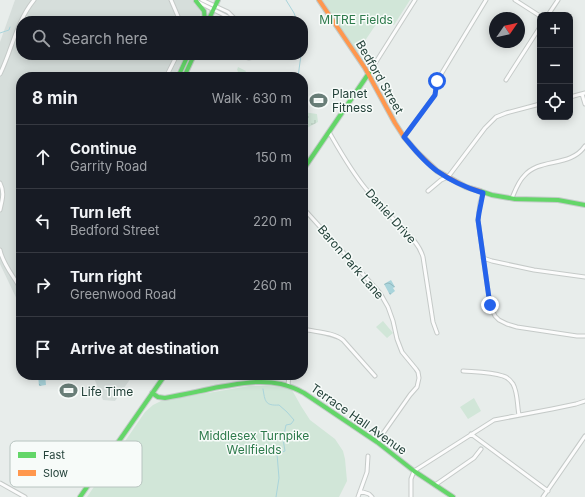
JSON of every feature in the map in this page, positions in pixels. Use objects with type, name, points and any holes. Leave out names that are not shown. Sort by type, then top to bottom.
[{"type":"main road","points":[[209,16],[218,0]]},
{"type":"main road","name":"Bedford Street","points":[[319,0],[369,73],[395,124],[404,137],[437,171],[466,187],[483,193],[512,198],[558,200],[585,205]]},
{"type":"main road","points":[[195,1],[204,11],[205,16]]},
{"type":"main road","points":[[180,72],[186,60]]},
{"type":"main road","points":[[186,72],[192,60]]},
{"type":"main road","points":[[308,163],[369,73]]},
{"type":"main road","points":[[119,441],[162,380]]},
{"type":"main road","name":"Terrace Hall Avenue","points":[[152,394],[156,397],[165,398],[246,383],[266,382],[288,385],[298,389],[377,442],[414,471],[453,497]]},
{"type":"main road","points":[[80,497],[87,487]]},
{"type":"street","points":[[23,16],[34,0]]},
{"type":"street","points":[[171,0],[178,16]]},
{"type":"street","points":[[202,0],[214,8]]},
{"type":"street","points":[[369,73],[415,0]]},
{"type":"street","points":[[404,137],[435,95],[437,81],[486,0]]},
{"type":"street","points":[[515,0],[537,14]]},
{"type":"street","points":[[550,12],[558,0]]},
{"type":"street","points":[[195,1],[228,12],[232,16]]},
{"type":"street","points":[[506,80],[537,32]]},
{"type":"street","points":[[0,74],[16,35]]},
{"type":"street","points":[[168,72],[174,60]]},
{"type":"street","points":[[573,96],[583,93],[585,104]]},
{"type":"street","points":[[428,191],[441,180],[448,177],[496,117],[537,105]]},
{"type":"street","name":"Daniel Drive","points":[[329,132],[359,180],[420,248],[423,257],[433,322],[437,333]]},
{"type":"street","points":[[512,198],[521,179],[532,169],[575,156],[585,146]]},
{"type":"street","points":[[0,183],[3,193],[3,200],[0,210]]},
{"type":"street","points":[[483,193],[478,220],[490,305],[495,316],[499,320],[516,327],[585,336]]},
{"type":"street","name":"Baron Park Lane","points":[[308,214],[382,296],[394,321],[397,339],[402,352],[419,375],[417,387],[377,442]]},
{"type":"street","points":[[0,250],[6,266],[16,282]]},
{"type":"street","points":[[484,258],[521,267],[585,277]]},
{"type":"street","points":[[308,330],[339,337],[375,376]]},
{"type":"street","points":[[462,370],[493,374],[508,378],[514,386],[519,415]]},
{"type":"street","points":[[288,380],[288,385]]},
{"type":"street","points":[[411,497],[411,479],[414,471],[494,420],[585,401]]},
{"type":"street","points":[[472,434],[548,491]]},
{"type":"street","points":[[543,497],[585,436]]},
{"type":"street","points":[[436,485],[474,458],[482,449]]},
{"type":"street","points":[[358,497],[368,472],[368,456]]},
{"type":"street","points":[[0,483],[25,497]]},
{"type":"street","points":[[360,491],[369,494],[372,497]]},
{"type":"shaded area","points":[[15,0],[196,0],[194,4],[198,7],[201,13],[200,16],[16,16],[16,60],[182,60],[176,72],[16,72],[16,298],[0,264],[0,42]]},
{"type":"shaded area","points":[[95,380],[130,380],[115,401],[103,400]]},
{"type":"green space","name":"MITRE Fields","points":[[319,0],[410,0],[394,25],[381,17],[356,54]]},
{"type":"green space","points":[[238,67],[246,71],[238,72]]},
{"type":"green space","points":[[308,113],[317,114],[318,122],[308,127]]},
{"type":"green space","points":[[383,321],[393,333],[387,338],[376,327]]},
{"type":"green space","name":"Middlesex Turnpike Wellfields","points":[[249,386],[284,387],[292,390],[310,420],[335,439],[343,451],[347,481],[339,497],[87,497],[94,487],[142,487],[142,441],[125,441],[145,412],[153,405],[161,401]]},
{"type":"green space","points":[[474,398],[481,411],[468,419],[460,407]]},
{"type":"water","points":[[391,280],[395,287],[393,288],[395,291],[390,295],[384,284]]},
{"type":"water","points":[[38,380],[46,380],[46,385],[39,386]]},
{"type":"waterway","points":[[286,0],[295,16]]},
{"type":"waterway","points":[[0,33],[9,30],[10,27]]},
{"type":"waterway","points":[[299,72],[300,60]]},
{"type":"waterway","points":[[263,389],[266,402],[271,405],[279,405],[294,420],[291,424],[286,425],[283,439],[285,451],[277,454],[279,478],[276,497]]},
{"type":"traffic: fast","points":[[210,16],[218,0]]},
{"type":"traffic: fast","points":[[196,1],[204,11],[204,16]]},
{"type":"traffic: fast","points":[[180,72],[186,60]]},
{"type":"traffic: fast","points":[[186,72],[192,60]]},
{"type":"traffic: fast","points":[[308,163],[369,73]]},
{"type":"traffic: fast","points":[[480,191],[492,195],[515,199],[558,200],[585,205]]},
{"type":"traffic: fast","points":[[119,441],[162,380]]},
{"type":"traffic: fast","points":[[152,393],[158,397],[165,398],[231,385],[256,382],[281,384],[299,390],[377,442],[414,471],[453,497]]},
{"type":"traffic: fast","points":[[80,497],[87,487]]},
{"type":"traffic: slow","points":[[319,0],[365,68],[404,137],[437,171],[466,187],[480,191]]},
{"type":"place","name":"Planet Fitness","points":[[319,100]]},
{"type":"place","name":"Life Time","points":[[68,391]]},
{"type":"route","points":[[437,81],[435,95],[404,137],[437,171],[466,187],[483,193],[478,220],[490,305]]}]
